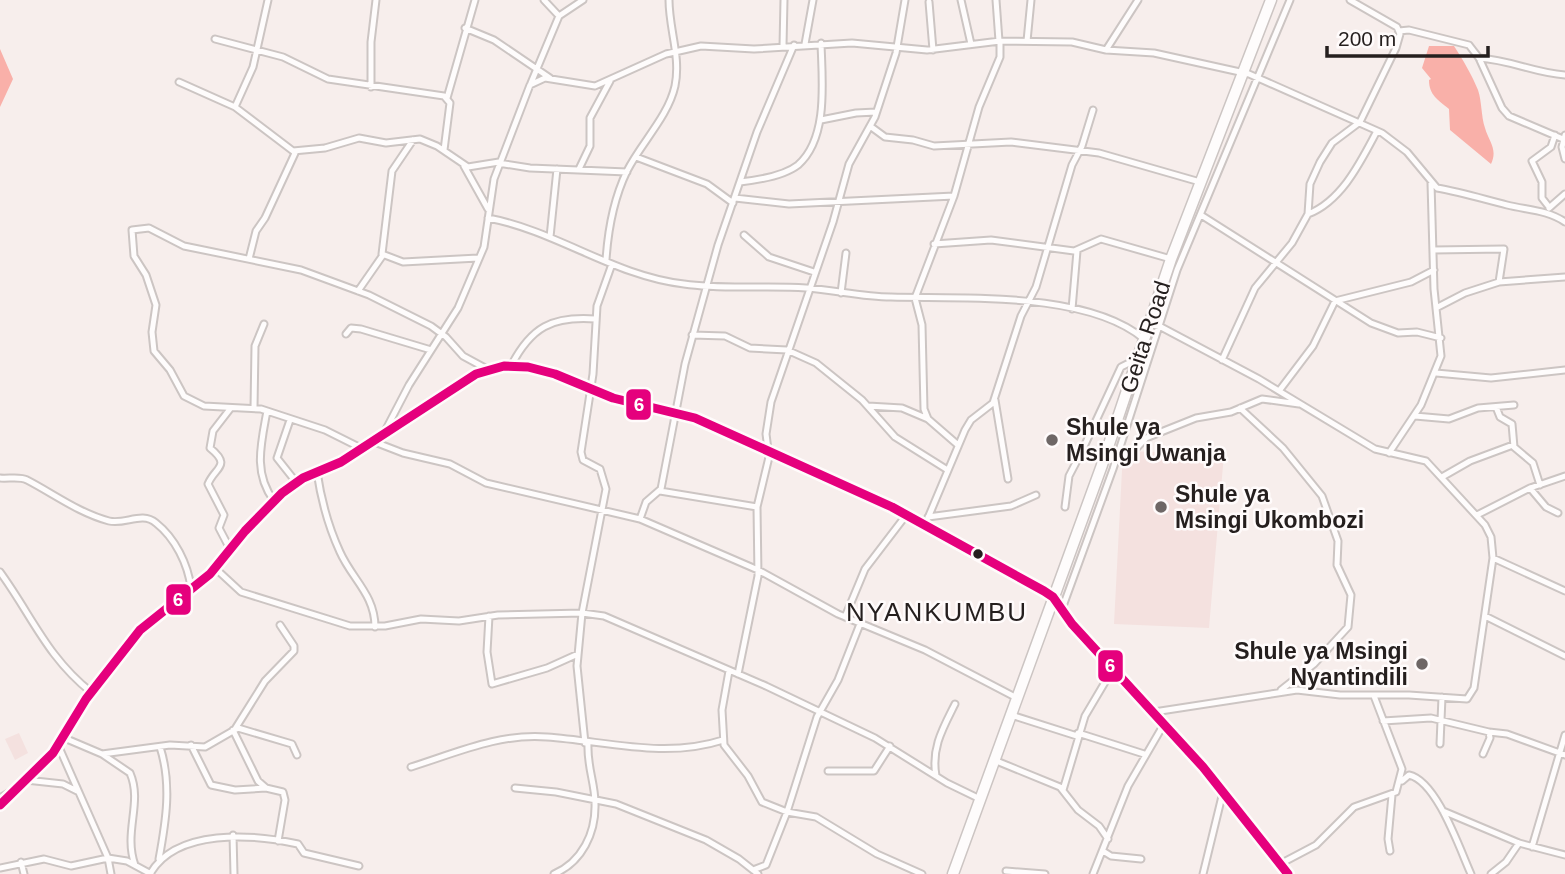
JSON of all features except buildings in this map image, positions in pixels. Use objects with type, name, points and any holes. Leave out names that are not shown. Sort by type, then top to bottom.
[{"type":"highway","name":"Geita Road","points":[[953,874],[1054,597],[1171,259],[1241,71],[1271,0]]},
{"type":"main road","points":[[1054,597],[1062,611],[1223,792],[1288,874]]},
{"type":"street","points":[[235,107],[258,50],[268,0]]},
{"type":"street","points":[[371,87],[371,42],[376,0]]},
{"type":"street","points":[[544,0],[559,16]]},
{"type":"street","points":[[384,433],[458,308],[485,242],[499,162],[523,96],[559,16],[583,0]]},
{"type":"street","points":[[554,874],[563,872],[586,847],[595,800],[588,771],[576,677],[582,613],[606,498],[604,476],[598,466],[583,460],[581,456],[591,391],[595,319],[609,262],[613,214],[627,172],[674,91],[676,51],[669,0]]},
{"type":"street","points":[[783,46],[784,0]]},
{"type":"street","points":[[805,44],[813,0]]},
{"type":"street","points":[[738,674],[758,570],[757,507],[768,463],[766,430],[770,406],[849,164],[876,113],[897,47],[905,0]]},
{"type":"street","points":[[961,0],[971,44]]},
{"type":"street","points":[[928,419],[924,407],[922,325],[915,298],[954,196],[979,107],[1000,57],[996,0]]},
{"type":"street","points":[[1027,41],[1031,0]]},
{"type":"street","points":[[1106,50],[1138,0]]},
{"type":"street","points":[[1062,611],[1118,456],[1177,270],[1290,0]]},
{"type":"street","points":[[1222,360],[1255,288],[1292,243],[1308,214],[1310,184],[1320,162],[1332,143],[1360,122],[1396,48],[1399,31],[1394,25],[1350,0]]},
{"type":"street","points":[[444,150],[450,106],[447,98],[471,1]]},
{"type":"street","points":[[929,2],[933,50]]},
{"type":"street","points":[[465,28],[494,40],[550,78],[587,86],[610,80],[676,51],[722,45],[754,49],[821,43],[933,50],[1000,41],[1027,41],[1072,42],[1106,50],[1154,53],[1241,71],[1360,122],[1407,152],[1437,188],[1458,190],[1490,201],[1547,210],[1565,222]]},
{"type":"street","points":[[1399,31],[1409,30],[1460,40],[1469,45],[1479,58],[1502,108],[1509,116],[1564,137],[1565,159]]},
{"type":"street","points":[[215,39],[283,57],[328,79],[371,87],[408,89],[447,98]]},
{"type":"street","points":[[740,182],[797,166],[821,120],[821,43]]},
{"type":"street","points":[[640,519],[646,502],[660,491],[692,335],[709,286],[718,244],[760,124],[794,45]]},
{"type":"street","points":[[1479,58],[1513,61],[1539,72],[1565,75]]},
{"type":"street","points":[[531,83],[550,78]]},
{"type":"street","points":[[579,169],[590,146],[590,118],[610,80]]},
{"type":"street","points":[[179,82],[235,107],[284,146],[296,151],[325,148],[359,138],[387,143],[421,140],[444,150],[464,166],[489,215],[527,226],[655,279],[709,286],[808,288],[915,298],[994,297],[1029,301],[1119,322],[1144,340]]},
{"type":"street","points":[[925,525],[946,469],[968,424],[990,407],[994,398],[1093,110]]},
{"type":"street","points":[[821,120],[856,113],[876,113]]},
{"type":"street","points":[[870,127],[882,136],[934,146],[1011,142],[1114,156],[1200,182]]},
{"type":"street","points":[[1308,214],[1326,203],[1349,179],[1377,131]]},
{"type":"street","points":[[1547,210],[1542,198],[1542,182],[1532,161],[1551,148],[1555,135]]},
{"type":"street","points":[[358,290],[383,255],[381,245],[390,204],[392,172],[413,140]]},
{"type":"street","points":[[249,259],[256,231],[265,218],[296,151]]},
{"type":"street","points":[[636,157],[708,184],[734,200],[789,204],[954,196]]},
{"type":"street","points":[[464,166],[477,167],[499,162],[557,169],[627,172]]},
{"type":"street","points":[[550,237],[557,169]]},
{"type":"street","points":[[1389,453],[1415,416],[1436,373],[1441,356],[1436,308],[1431,183]]},
{"type":"street","points":[[1547,210],[1565,194]]},
{"type":"street","points":[[1201,215],[1273,263],[1310,281],[1335,301],[1391,331],[1417,332],[1441,338]]},
{"type":"street","points":[[361,448],[334,434],[267,411],[204,406],[184,396],[170,370],[156,354],[152,332],[156,305],[146,275],[134,256],[132,232],[137,227],[149,228],[184,246],[224,257],[249,259],[301,270],[358,290],[441,333],[463,356],[487,369]]},
{"type":"street","points":[[744,235],[769,257],[814,272]]},
{"type":"street","points":[[934,244],[991,240],[1077,251],[1090,241],[1101,239],[1171,259]]},
{"type":"street","points":[[1433,250],[1505,249],[1499,282]]},
{"type":"street","points":[[1072,309],[1077,251]]},
{"type":"street","points":[[841,293],[846,253]]},
{"type":"street","points":[[383,255],[403,262],[478,258]]},
{"type":"street","points":[[1335,301],[1412,282],[1434,270]]},
{"type":"street","points":[[1436,308],[1465,293],[1499,282],[1565,277]]},
{"type":"street","points":[[1279,391],[1313,346],[1335,301]]},
{"type":"street","points":[[511,366],[528,339],[545,325],[569,318],[595,319]]},
{"type":"street","points":[[254,408],[255,346],[264,324]]},
{"type":"street","points":[[1149,324],[1161,327],[1279,391],[1375,449],[1423,459],[1443,477],[1489,531],[1493,558],[1471,696],[1464,699],[1374,696],[1297,690],[1154,712]]},
{"type":"street","points":[[346,334],[351,328],[365,330],[431,350]]},
{"type":"street","points":[[692,335],[723,335],[753,348],[787,350],[816,363],[868,406],[895,437],[946,469]]},
{"type":"street","points":[[1065,507],[1074,462],[1082,453],[1113,380],[1124,364],[1138,358]]},
{"type":"street","points":[[0,804],[58,744],[91,692],[145,625],[215,568],[274,501],[296,482],[361,448],[487,369],[511,366],[542,370],[591,391],[676,412],[907,514],[1054,597]]},
{"type":"street","points":[[1436,373],[1491,378],[1565,370]]},
{"type":"street","points":[[994,398],[1008,479]]},
{"type":"street","points":[[1118,456],[1132,453],[1141,442],[1154,434],[1196,418],[1262,400],[1302,404]]},
{"type":"street","points":[[1415,416],[1448,419],[1476,408],[1514,405]]},
{"type":"street","points":[[868,406],[902,408],[928,419],[958,445]]},
{"type":"street","points":[[1496,407],[1500,417],[1512,424],[1513,445],[1533,463],[1540,485]]},
{"type":"street","points":[[230,408],[210,438],[210,448],[220,456],[221,462],[219,471],[208,484],[224,515],[219,528],[230,549]]},
{"type":"street","points":[[1240,408],[1283,448],[1322,496],[1338,541],[1337,565],[1351,595],[1348,627],[1314,664],[1279,692]]},
{"type":"street","points":[[267,411],[259,464],[263,484],[274,501]]},
{"type":"street","points":[[290,419],[277,459],[296,482]]},
{"type":"street","points":[[372,441],[403,453],[450,464],[486,484],[640,519],[758,570],[845,617],[925,650],[1017,698]]},
{"type":"street","points":[[1443,477],[1470,461],[1513,445]]},
{"type":"street","points":[[317,472],[330,527],[341,554],[367,593],[374,627]]},
{"type":"street","points":[[1477,515],[1530,488],[1565,476]]},
{"type":"street","points":[[0,478],[27,480],[82,512],[108,521],[119,523],[142,518],[155,521],[187,565],[191,588]]},
{"type":"street","points":[[1530,488],[1546,507],[1558,513]]},
{"type":"street","points":[[660,491],[757,507]]},
{"type":"street","points":[[928,517],[1018,504],[1036,495]]},
{"type":"street","points":[[845,617],[865,569],[907,514]]},
{"type":"street","points":[[1493,558],[1565,591]]},
{"type":"street","points":[[215,568],[233,588],[276,606],[340,624],[374,627],[421,619],[458,621],[489,616],[582,613],[614,620],[738,674],[890,746],[936,776],[980,799]]},
{"type":"street","points":[[0,572],[49,651],[69,675],[91,692]]},
{"type":"street","points":[[489,616],[487,652],[492,684],[547,668],[578,654]]},
{"type":"street","points":[[1485,616],[1565,656]]},
{"type":"street","points":[[515,788],[615,804],[706,841],[756,872],[765,867],[787,812],[820,712],[838,680],[860,624]]},
{"type":"street","points":[[102,754],[160,747],[210,745],[234,729],[265,681],[294,651],[294,646],[280,625]]},
{"type":"street","points":[[1063,790],[1078,735],[1114,667]]},
{"type":"street","points":[[729,671],[722,710],[725,749],[748,776],[762,802],[787,812],[816,817],[877,854],[921,874]]},
{"type":"street","points":[[1374,696],[1401,765],[1400,783]]},
{"type":"street","points":[[1440,744],[1442,697]]},
{"type":"street","points":[[936,776],[934,762],[937,741],[955,704]]},
{"type":"street","points":[[1011,715],[1144,754]]},
{"type":"street","points":[[1383,721],[1420,717],[1442,720],[1507,734],[1562,754]]},
{"type":"street","points":[[1093,874],[1119,806],[1144,754],[1164,724]]},
{"type":"street","points":[[234,729],[271,736],[292,744],[297,755]]},
{"type":"street","points":[[234,729],[255,777],[266,788]]},
{"type":"street","points":[[1483,754],[1490,738],[1489,732]]},
{"type":"street","points":[[1532,847],[1562,754],[1565,735]]},
{"type":"street","points":[[62,737],[102,754],[124,767],[133,780],[135,798],[129,836],[135,865]]},
{"type":"street","points":[[411,767],[476,744],[507,739],[547,737],[586,743],[660,748],[703,746],[723,740]]},
{"type":"street","points":[[58,744],[108,858],[111,874]]},
{"type":"street","points":[[191,746],[211,785],[235,790],[281,790],[285,796],[278,841]]},
{"type":"street","points":[[828,771],[874,771],[890,746]]},
{"type":"street","points":[[0,868],[44,859],[66,867],[108,858],[135,865],[151,874],[159,859],[167,796],[165,762],[160,747]]},
{"type":"street","points":[[994,760],[1063,790],[1078,810],[1103,830],[1108,839]]},
{"type":"street","points":[[1390,851],[1388,839],[1392,795],[1409,775],[1416,777],[1443,811],[1471,874]]},
{"type":"street","points":[[26,780],[63,784],[80,793]]},
{"type":"street","points":[[0,798],[20,786]]},
{"type":"street","points":[[1203,874],[1223,792]]},
{"type":"street","points":[[1280,864],[1316,845],[1354,807],[1392,795]]},
{"type":"street","points":[[1443,811],[1519,843],[1565,855]]},
{"type":"street","points":[[159,859],[185,847],[233,835],[298,844],[303,852],[359,866]]},
{"type":"street","points":[[233,835],[234,874]]},
{"type":"street","points":[[1491,874],[1506,862],[1519,843]]},
{"type":"street","points":[[1103,851],[1141,859]]},
{"type":"street","points":[[21,862],[24,874]]},
{"type":"street","points":[[1006,871],[1045,874]]},
{"type":"shaded area","points":[[1429,46],[1454,46],[1470,73],[1478,90],[1484,123],[1493,150],[1491,164],[1450,130],[1449,109],[1432,93],[1429,85],[1431,79],[1422,68]]},
{"type":"shaded area","points":[[0,49],[13,79],[0,107]]},
{"type":"shaded area","points":[[1123,451],[1224,454],[1209,628],[1114,624]]},
{"type":"shaded area","points":[[19,733],[28,753],[15,760],[5,739]]},
{"type":"transit line","name":"6","points":[[0,805],[53,753],[86,699],[140,630],[210,574],[245,531],[282,493],[303,478],[341,462],[476,374],[504,366],[528,367],[555,374],[613,398],[695,418],[892,507],[1053,597],[1072,624],[1203,767],[1288,874]]},
{"type":"place","name":"Shule ya Msingi Uwanja","points":[[1052,440]]},
{"type":"place","name":"Shule ya Msingi Ukombozi","points":[[1161,507]]},
{"type":"place","name":"Shule ya Msingi Nyantindili","points":[[1422,664]]},
{"type":"district","name":"NYANKUMBU","points":[[937,612]]}]
